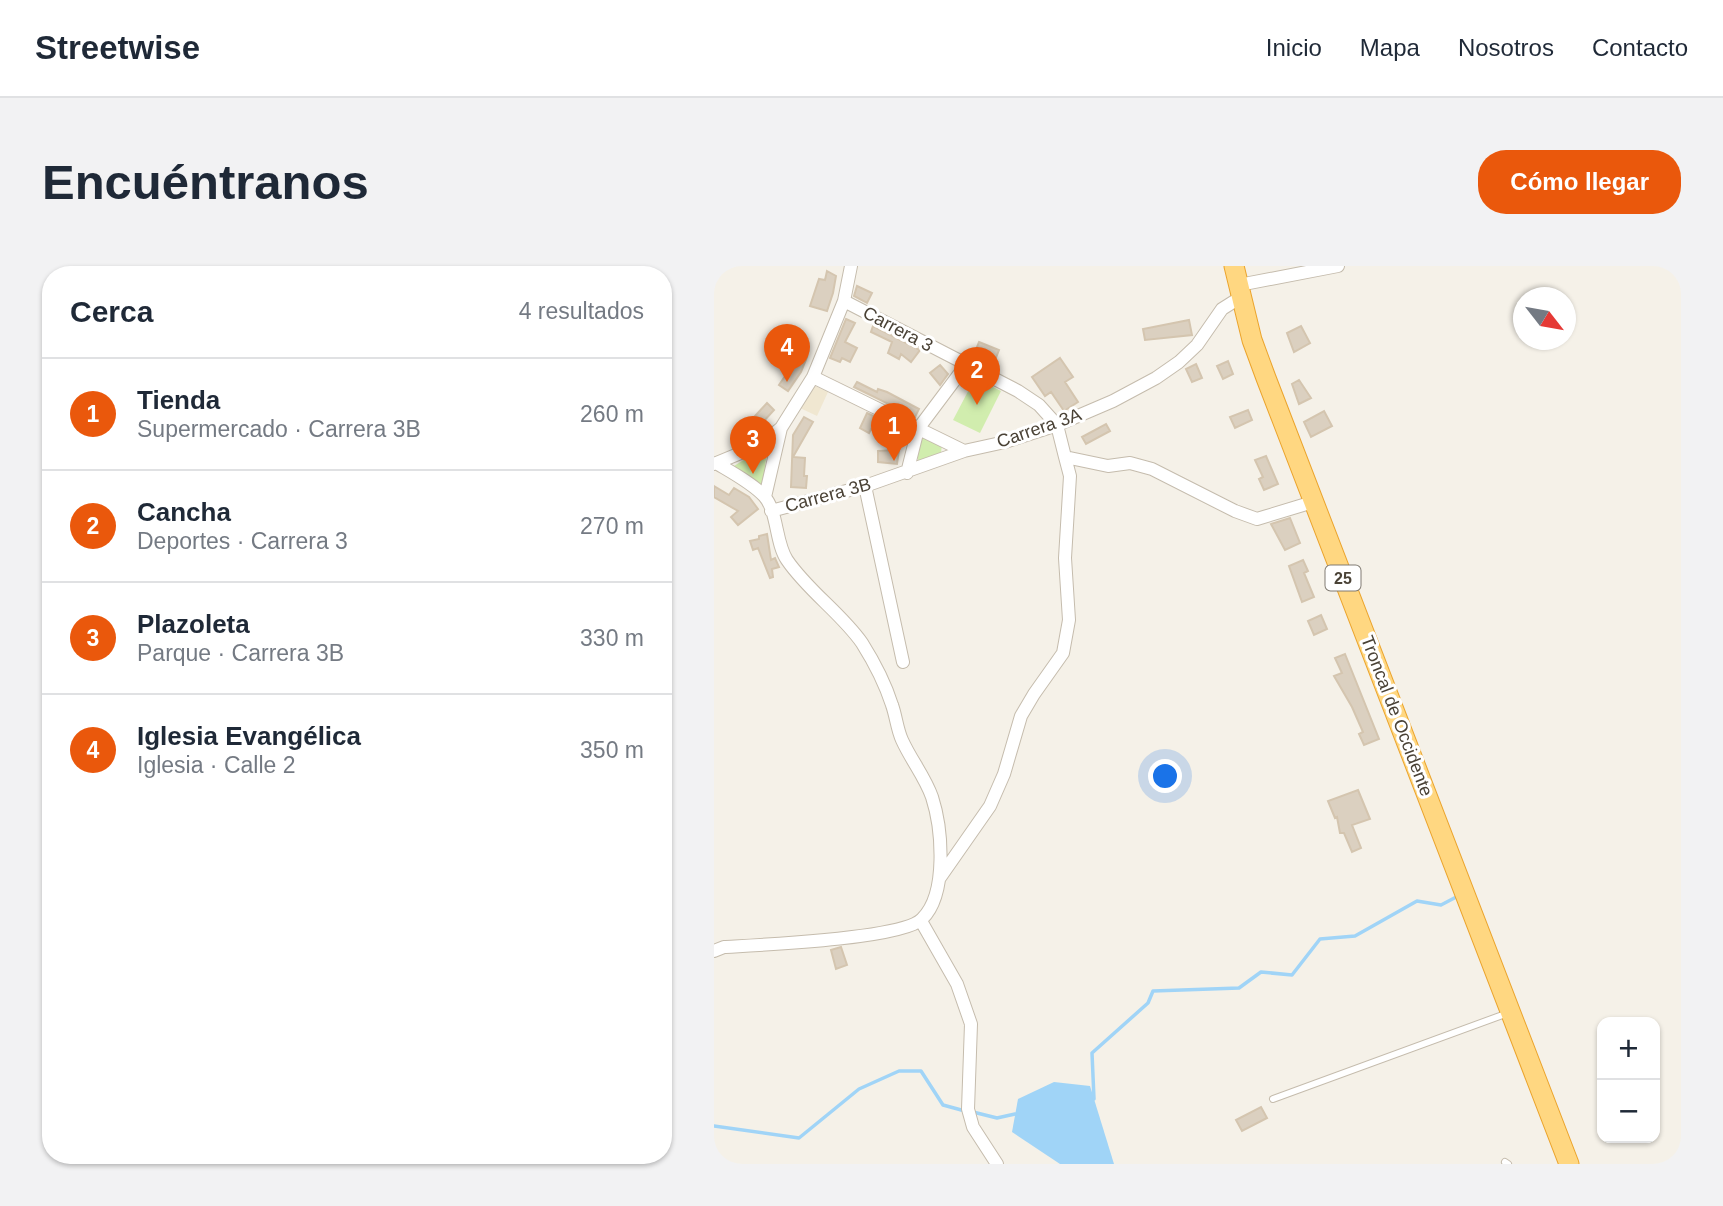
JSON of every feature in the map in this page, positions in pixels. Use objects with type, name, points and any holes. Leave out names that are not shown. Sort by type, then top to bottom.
[{"type":"highway","name":"Troncal de Occidente","points":[[1238,283],[1266,378],[1569,1164]]},
{"type":"street","points":[[715,463],[760,445],[781,428],[813,377],[844,301],[851,266]]},
{"type":"street","points":[[1238,283],[1338,266]]},
{"type":"street","name":"Carrera 3A","points":[[964,451],[1005,442],[1057,425],[1113,401],[1156,378],[1197,345],[1238,283]]},
{"type":"street","name":"Carrera 3","points":[[844,301],[1018,390],[1039,405],[1057,425]]},
{"type":"street","points":[[907,472],[918,429],[966,365]]},
{"type":"street","points":[[813,377],[964,451]]},
{"type":"street","points":[[714,951],[724,947],[883,933],[921,921],[931,906],[938,880],[990,807],[1021,716],[1063,653],[1069,620],[1065,558],[1070,476],[1057,425]]},
{"type":"street","points":[[765,497],[781,428]]},
{"type":"street","name":"Carrera 3B","points":[[771,511],[865,486],[964,451]]},
{"type":"street","points":[[1065,457],[1108,466],[1130,463],[1152,469],[1257,519],[1314,502]]},
{"type":"street","name":"Carrera 3B","points":[[715,463],[765,497],[779,545],[786,559],[860,641],[878,670],[892,704],[901,739],[931,795],[940,832],[938,880]]},
{"type":"street","points":[[865,486],[903,662]]},
{"type":"street","points":[[921,921],[957,984],[971,1024],[968,1109],[973,1127],[997,1164]]},
{"type":"lane","points":[[1273,1099],[1510,1013]]},
{"type":"shaded area","points":[[813,385],[828,392],[817,416],[800,408]]},
{"type":"green space","points":[[975,378],[1001,391],[980,433],[953,420]]},
{"type":"green space","points":[[918,437],[942,444],[941,453],[918,462]]},
{"type":"green space","points":[[769,444],[765,465],[764,492],[734,466]]},
{"type":"water","points":[[1054,1082],[1090,1086],[1114,1164],[1060,1164],[1012,1132],[1018,1099]]},
{"type":"building","points":[[827,271],[836,276],[827,311],[810,306],[819,279],[825,280]]},
{"type":"building","points":[[857,286],[872,293],[867,303],[854,296]]},
{"type":"building","points":[[846,319],[855,323],[845,342],[857,348],[850,362],[842,358],[840,362],[830,358]]},
{"type":"building","points":[[1189,320],[1192,335],[1145,340],[1143,329]]},
{"type":"building","points":[[873,326],[920,350],[911,362],[901,354],[899,359],[888,353],[892,342],[871,332]]},
{"type":"building","points":[[1301,326],[1310,343],[1294,352],[1287,333]]},
{"type":"building","points":[[979,342],[999,350],[995,360],[975,352]]},
{"type":"building","points":[[789,350],[807,357],[788,391],[779,385],[792,366],[783,362]]},
{"type":"building","points":[[1060,358],[1073,377],[1065,382],[1078,402],[1064,411],[1051,392],[1045,396],[1032,377]]},
{"type":"building","points":[[1228,361],[1233,374],[1223,379],[1217,366]]},
{"type":"building","points":[[1196,364],[1202,378],[1192,382],[1186,369]]},
{"type":"building","points":[[940,365],[948,374],[940,385],[930,373]]},
{"type":"building","points":[[1299,380],[1311,398],[1299,404],[1292,384]]},
{"type":"building","points":[[857,382],[877,392],[878,389],[887,392],[919,409],[915,417],[854,387]]},
{"type":"building","points":[[767,403],[774,410],[762,423],[755,416]]},
{"type":"building","points":[[1248,410],[1252,420],[1235,428],[1230,417]]},
{"type":"building","points":[[1324,411],[1332,426],[1311,437],[1304,422]]},
{"type":"building","points":[[867,413],[896,427],[890,438],[871,429],[869,433],[860,428]]},
{"type":"building","points":[[804,417],[813,422],[793,457],[805,458],[806,488],[791,487],[793,435]]},
{"type":"building","points":[[1106,424],[1110,431],[1086,444],[1082,437]]},
{"type":"building","points":[[899,450],[897,464],[878,462],[878,451]]},
{"type":"building","points":[[1266,456],[1278,484],[1264,490],[1259,479],[1263,477],[1255,460]]},
{"type":"building","points":[[714,486],[729,495],[734,488],[749,497],[758,509],[738,525],[731,517],[738,511],[714,497]]},
{"type":"building","points":[[1290,518],[1300,543],[1285,550],[1271,524]]},
{"type":"building","points":[[767,534],[771,560],[775,558],[779,567],[772,569],[773,577],[770,578],[758,548],[753,550],[750,541]]},
{"type":"building","points":[[1303,560],[1308,571],[1304,573],[1314,597],[1302,602],[1289,566]]},
{"type":"building","points":[[1321,615],[1327,629],[1314,635],[1308,621]]},
{"type":"building","points":[[1345,654],[1379,739],[1364,745],[1359,734],[1363,732],[1334,676],[1342,673],[1335,658]]},
{"type":"building","points":[[1358,790],[1370,819],[1352,825],[1361,848],[1352,852],[1344,833],[1340,833],[1337,817],[1335,818],[1328,801]]},
{"type":"building","points":[[841,947],[847,965],[836,969],[831,950]]},
{"type":"building","points":[[1261,1107],[1267,1118],[1242,1131],[1236,1120]]},
{"type":"waterway","points":[[1094,1099],[1092,1053],[1148,1003],[1153,991],[1239,988],[1261,972],[1292,975],[1320,939],[1355,936],[1417,901],[1441,905],[1460,895]]},
{"type":"waterway","points":[[714,1126],[799,1138],[859,1089],[899,1071],[921,1071],[943,1105],[965,1111]]},
{"type":"waterway","points":[[973,1112],[997,1118],[1015,1114]]},
{"type":"place","name":"Iglesia Evangélica","points":[[787,382]]},
{"type":"place","name":"Cancha","points":[[977,405]]},
{"type":"place","name":"Tienda","points":[[894,461]]},
{"type":"place","name":"Plazoleta","points":[[753,474]]}]
